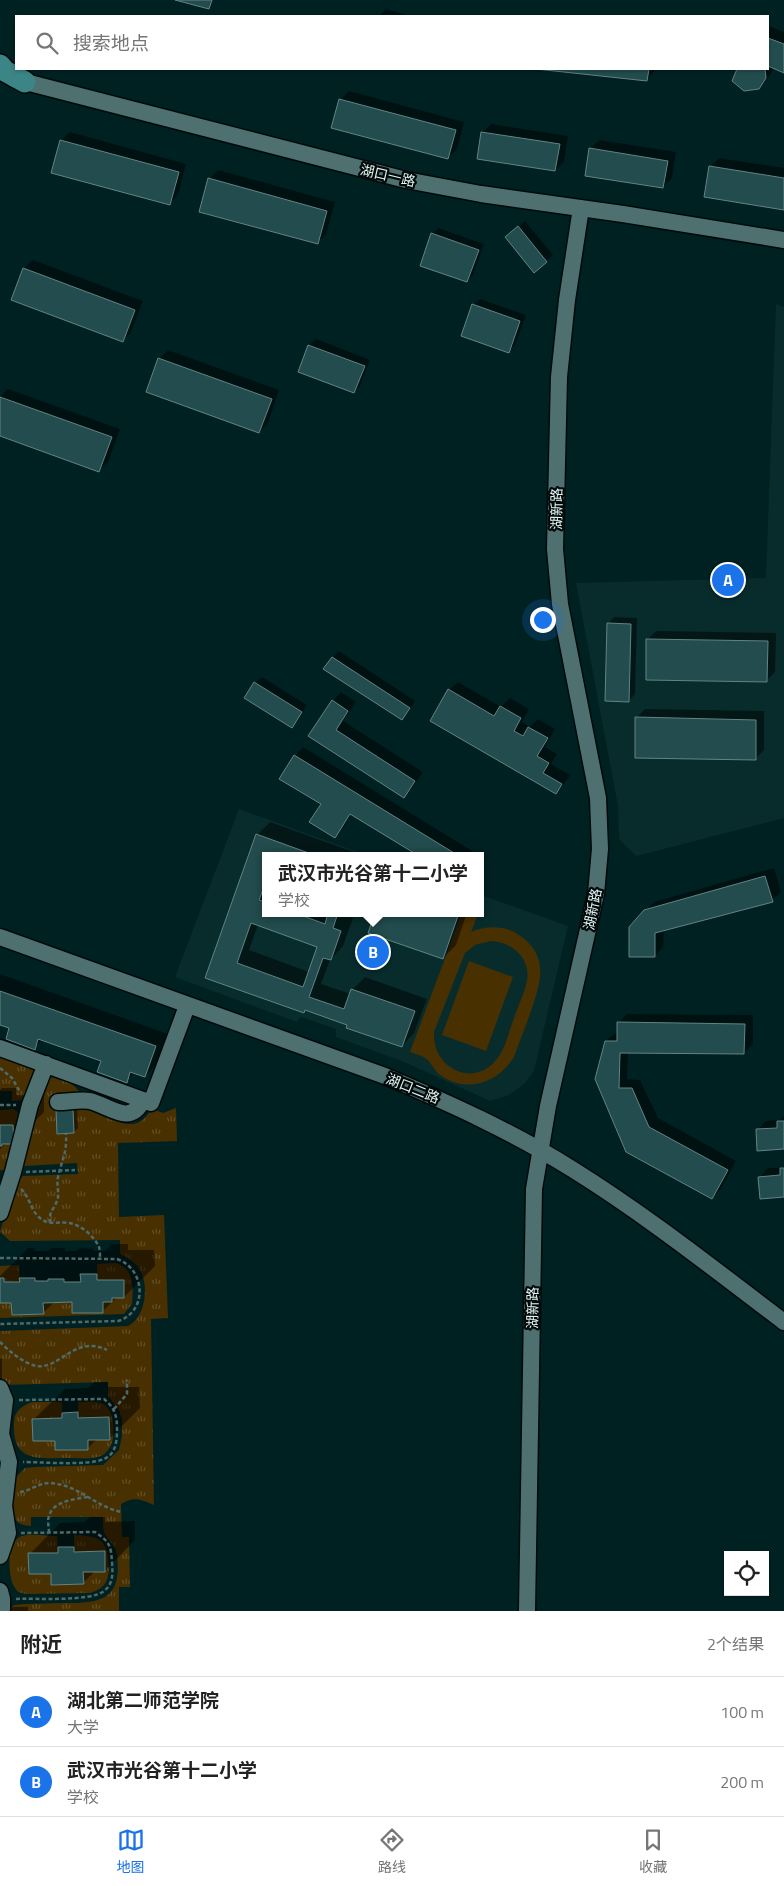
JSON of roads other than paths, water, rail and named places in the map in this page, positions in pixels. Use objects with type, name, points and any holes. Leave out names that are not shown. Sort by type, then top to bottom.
[{"type":"main road","points":[[0,65],[25,82]]},
{"type":"main road","points":[[0,85],[25,82]]},
{"type":"street","name":"湖口一路","points":[[0,75],[406,180],[482,194],[784,240]]},
{"type":"street","name":"湖新路","points":[[527,1611],[534,1189],[548,1106],[596,894],[600,849],[598,798],[560,604],[555,549],[559,377],[566,309],[581,208]]},
{"type":"street","name":"湖口二路","points":[[0,938],[385,1076],[439,1098],[510,1133],[571,1168],[627,1205],[784,1322]]},
{"type":"street","points":[[0,1048],[151,1103],[187,1006]]},
{"type":"street","points":[[0,1213],[30,1105],[46,1064]]},
{"type":"street","points":[[58,1102],[89,1101],[117,1112],[131,1114],[139,1110],[143,1100]]},
{"type":"street","points":[[0,1556],[8,1533],[4,1506],[9,1462],[1,1434],[2,1394]]},
{"type":"place","name":"湖北第二师范学院","points":[[728,580]]},
{"type":"place","name":"武汉市光谷第十二小学","points":[[373,952]]}]
